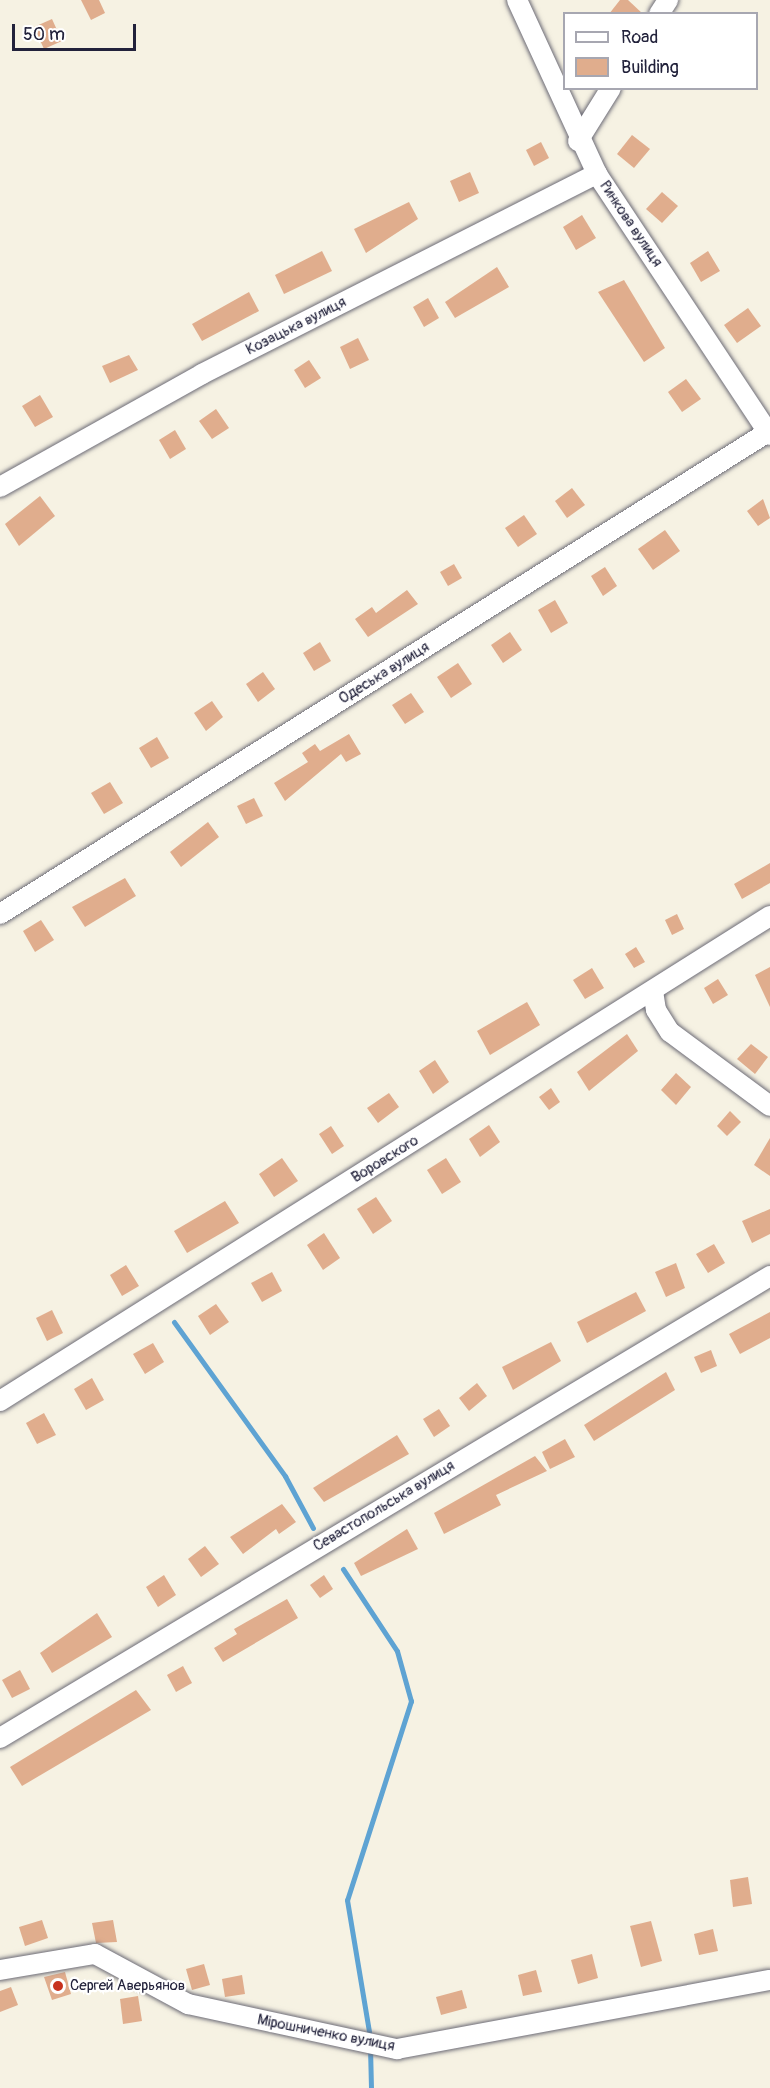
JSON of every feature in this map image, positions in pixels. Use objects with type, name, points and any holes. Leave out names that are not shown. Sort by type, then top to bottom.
[{"type":"street","name":"Ринкова вулиця","points":[[517,0],[578,141],[597,174],[769,434]]},
{"type":"street","points":[[578,141],[610,90]]},
{"type":"street","name":"Козацька вулиця","points":[[0,487],[202,374],[597,174]]},
{"type":"street","name":"Одеська вулиця","points":[[0,914],[769,434]]},
{"type":"street","name":"Воровского","points":[[0,1401],[770,916]]},
{"type":"street","points":[[653,991],[656,1010],[670,1032],[770,1106]]},
{"type":"street","name":"Севастопольська вулиця","points":[[0,1738],[770,1276]]},
{"type":"street","name":"Мірошниченко вулиця","points":[[0,1970],[96,1954],[188,2004],[351,2041],[397,2049],[770,1980]]},
{"type":"building","points":[[81,0],[99,0],[105,13],[91,20]]},
{"type":"building","points":[[620,0],[628,0],[641,12],[611,12]]},
{"type":"building","points":[[52,19],[62,41],[44,49],[34,27]]},
{"type":"building","points":[[632,135],[650,149],[634,168],[617,154]]},
{"type":"building","points":[[541,142],[549,158],[534,166],[526,150]]},
{"type":"building","points":[[470,172],[479,193],[459,202],[450,181]]},
{"type":"building","points":[[662,192],[678,206],[662,223],[646,209]]},
{"type":"building","points":[[409,202],[418,219],[366,253],[354,229]]},
{"type":"building","points":[[582,215],[596,238],[576,250],[563,227]]},
{"type":"building","points":[[322,251],[332,271],[284,294],[275,275]]},
{"type":"building","points":[[708,251],[720,271],[701,282],[690,263]]},
{"type":"building","points":[[497,267],[509,287],[455,318],[445,302]]},
{"type":"building","points":[[624,280],[665,348],[644,362],[598,292]]},
{"type":"building","points":[[249,292],[259,311],[202,341],[192,324]]},
{"type":"building","points":[[428,298],[439,318],[424,327],[413,307]]},
{"type":"building","points":[[748,308],[761,326],[737,343],[724,325]]},
{"type":"building","points":[[358,338],[369,360],[350,369],[340,347]]},
{"type":"building","points":[[129,355],[138,370],[110,383],[102,366]]},
{"type":"building","points":[[309,360],[321,378],[305,388],[294,370]]},
{"type":"building","points":[[686,379],[701,399],[682,412],[668,392]]},
{"type":"building","points":[[40,395],[53,417],[35,427],[22,406]]},
{"type":"building","points":[[216,409],[229,428],[212,439],[199,421]]},
{"type":"building","points":[[175,430],[186,449],[170,459],[159,440]]},
{"type":"building","points":[[572,488],[585,505],[567,518],[555,501]]},
{"type":"building","points":[[40,496],[55,516],[19,546],[5,524]]},
{"type":"building","points":[[763,499],[770,518],[758,526],[747,511]]},
{"type":"building","points":[[524,515],[537,534],[518,547],[505,528]]},
{"type":"building","points":[[665,530],[680,551],[653,570],[638,549]]},
{"type":"building","points":[[454,564],[462,578],[448,586],[440,572]]},
{"type":"building","points":[[605,567],[617,586],[603,596],[591,576]]},
{"type":"building","points":[[407,590],[418,604],[368,637],[355,619],[372,607],[376,613]]},
{"type":"building","points":[[555,600],[568,623],[551,633],[538,610]]},
{"type":"building","points":[[510,632],[522,650],[503,663],[491,645]]},
{"type":"building","points":[[320,642],[331,661],[314,671],[303,653]]},
{"type":"building","points":[[458,663],[472,684],[451,698],[437,677]]},
{"type":"building","points":[[263,672],[275,689],[258,702],[246,684]]},
{"type":"building","points":[[411,693],[424,712],[405,724],[392,705]]},
{"type":"building","points":[[212,701],[223,717],[206,731],[194,713]]},
{"type":"building","points":[[349,734],[361,754],[346,762],[341,754],[285,801],[274,783],[308,762],[302,753],[315,744],[320,751]]},
{"type":"building","points":[[157,737],[169,758],[151,768],[139,748]]},
{"type":"building","points":[[110,782],[123,803],[104,814],[91,793]]},
{"type":"building","points":[[254,798],[263,816],[246,824],[237,806]]},
{"type":"building","points":[[208,822],[219,837],[181,867],[170,852]]},
{"type":"building","points":[[770,863],[770,883],[742,899],[734,884]]},
{"type":"building","points":[[125,878],[136,896],[85,927],[72,907]]},
{"type":"building","points":[[677,914],[684,929],[672,935],[665,920]]},
{"type":"building","points":[[41,920],[54,940],[35,952],[23,931]]},
{"type":"building","points":[[636,947],[645,962],[634,968],[625,954]]},
{"type":"building","points":[[770,967],[770,1007],[755,975]]},
{"type":"building","points":[[592,968],[604,988],[585,999],[573,980]]},
{"type":"building","points":[[718,979],[728,995],[713,1004],[704,988]]},
{"type":"building","points":[[527,1002],[540,1025],[490,1055],[477,1031]]},
{"type":"building","points":[[627,1034],[638,1051],[589,1091],[577,1072]]},
{"type":"building","points":[[751,1044],[768,1057],[755,1074],[737,1059]]},
{"type":"building","points":[[435,1060],[449,1082],[433,1094],[419,1071]]},
{"type":"building","points":[[676,1073],[691,1087],[676,1105],[661,1090]]},
{"type":"building","points":[[551,1088],[560,1102],[549,1110],[539,1097]]},
{"type":"building","points":[[389,1093],[399,1107],[378,1123],[367,1108]]},
{"type":"building","points":[[730,1111],[741,1122],[727,1136],[717,1126]]},
{"type":"building","points":[[489,1125],[500,1142],[480,1157],[469,1139]]},
{"type":"building","points":[[331,1126],[344,1146],[332,1154],[319,1134]]},
{"type":"building","points":[[770,1138],[770,1176],[754,1165]]},
{"type":"building","points":[[282,1158],[298,1181],[274,1197],[259,1174]]},
{"type":"building","points":[[446,1158],[461,1182],[442,1194],[427,1170]]},
{"type":"building","points":[[376,1197],[392,1221],[373,1234],[357,1209]]},
{"type":"building","points":[[225,1201],[239,1223],[187,1253],[174,1231]]},
{"type":"building","points":[[770,1209],[770,1234],[752,1243],[742,1221]]},
{"type":"building","points":[[324,1233],[340,1258],[323,1270],[307,1245]]},
{"type":"building","points":[[714,1244],[725,1263],[708,1273],[696,1254]]},
{"type":"building","points":[[676,1263],[685,1288],[666,1297],[655,1272]]},
{"type":"building","points":[[126,1265],[139,1286],[122,1296],[110,1275]]},
{"type":"building","points":[[272,1272],[282,1291],[262,1302],[251,1283]]},
{"type":"building","points":[[636,1292],[646,1311],[587,1343],[577,1322]]},
{"type":"building","points":[[216,1304],[229,1322],[210,1335],[198,1316]]},
{"type":"building","points":[[52,1310],[63,1333],[47,1341],[36,1318]]},
{"type":"building","points":[[770,1312],[770,1338],[740,1354],[729,1334]]},
{"type":"building","points":[[551,1342],[561,1361],[513,1390],[502,1367]]},
{"type":"building","points":[[153,1343],[164,1362],[145,1374],[133,1354]]},
{"type":"building","points":[[711,1350],[717,1366],[701,1373],[694,1357]]},
{"type":"building","points":[[666,1372],[675,1390],[594,1441],[584,1425]]},
{"type":"building","points":[[92,1378],[104,1400],[86,1410],[74,1389]]},
{"type":"building","points":[[477,1383],[487,1396],[469,1411],[459,1398]]},
{"type":"building","points":[[439,1409],[450,1426],[434,1437],[423,1419]]},
{"type":"building","points":[[44,1413],[56,1435],[37,1444],[26,1423]]},
{"type":"building","points":[[397,1435],[409,1454],[324,1502],[313,1488]]},
{"type":"building","points":[[565,1439],[575,1457],[550,1469],[542,1452]]},
{"type":"building","points":[[535,1456],[547,1471],[496,1495],[501,1505],[444,1534],[434,1513]]},
{"type":"building","points":[[282,1504],[296,1522],[279,1534],[276,1529],[243,1554],[230,1537]]},
{"type":"building","points":[[407,1529],[418,1549],[361,1576],[354,1563]]},
{"type":"building","points":[[205,1546],[219,1564],[201,1577],[188,1559]]},
{"type":"building","points":[[164,1575],[176,1595],[158,1607],[146,1587]]},
{"type":"building","points":[[324,1575],[333,1589],[320,1598],[310,1585]]},
{"type":"building","points":[[287,1599],[298,1618],[223,1662],[214,1648],[237,1634],[234,1629]]},
{"type":"building","points":[[97,1613],[112,1637],[52,1673],[40,1653]]},
{"type":"building","points":[[183,1666],[192,1683],[176,1692],[167,1675]]},
{"type":"building","points":[[20,1670],[30,1689],[12,1698],[2,1680]]},
{"type":"building","points":[[136,1690],[151,1710],[22,1786],[10,1767]]},
{"type":"building","points":[[748,1877],[752,1904],[733,1907],[730,1880]]},
{"type":"building","points":[[42,1920],[48,1938],[25,1946],[19,1927]]},
{"type":"building","points":[[113,1920],[117,1942],[96,1943],[92,1923]]},
{"type":"building","points":[[651,1921],[662,1961],[641,1967],[630,1926]]},
{"type":"building","points":[[713,1929],[718,1951],[699,1955],[694,1934]]},
{"type":"building","points":[[592,1954],[598,1978],[578,1984],[571,1960]]},
{"type":"building","points":[[204,1964],[210,1985],[192,1990],[186,1969]]},
{"type":"building","points":[[536,1970],[542,1992],[523,1996],[518,1975]]},
{"type":"building","name":"Сергей Аверьянов","points":[[65,1972],[71,1994],[52,2000],[44,1977]]},
{"type":"building","points":[[242,1975],[245,1994],[225,1997],[222,1979]]},
{"type":"building","points":[[11,1987],[18,2005],[0,2012],[0,1991]]},
{"type":"building","points":[[462,1990],[467,2008],[441,2015],[436,1997]]},
{"type":"building","points":[[138,1996],[142,2021],[123,2024],[120,1999]]},
{"type":"waterway","points":[[174,1322],[285,1476],[313,1528]]},
{"type":"waterway","points":[[343,1569],[397,1651],[411,1701],[347,1900],[370,2038]]},
{"type":"waterway","points":[[370,2047],[371,2088]]},
{"type":"place","name":"Сергей Аверьянов","points":[[58,1986]]}]
